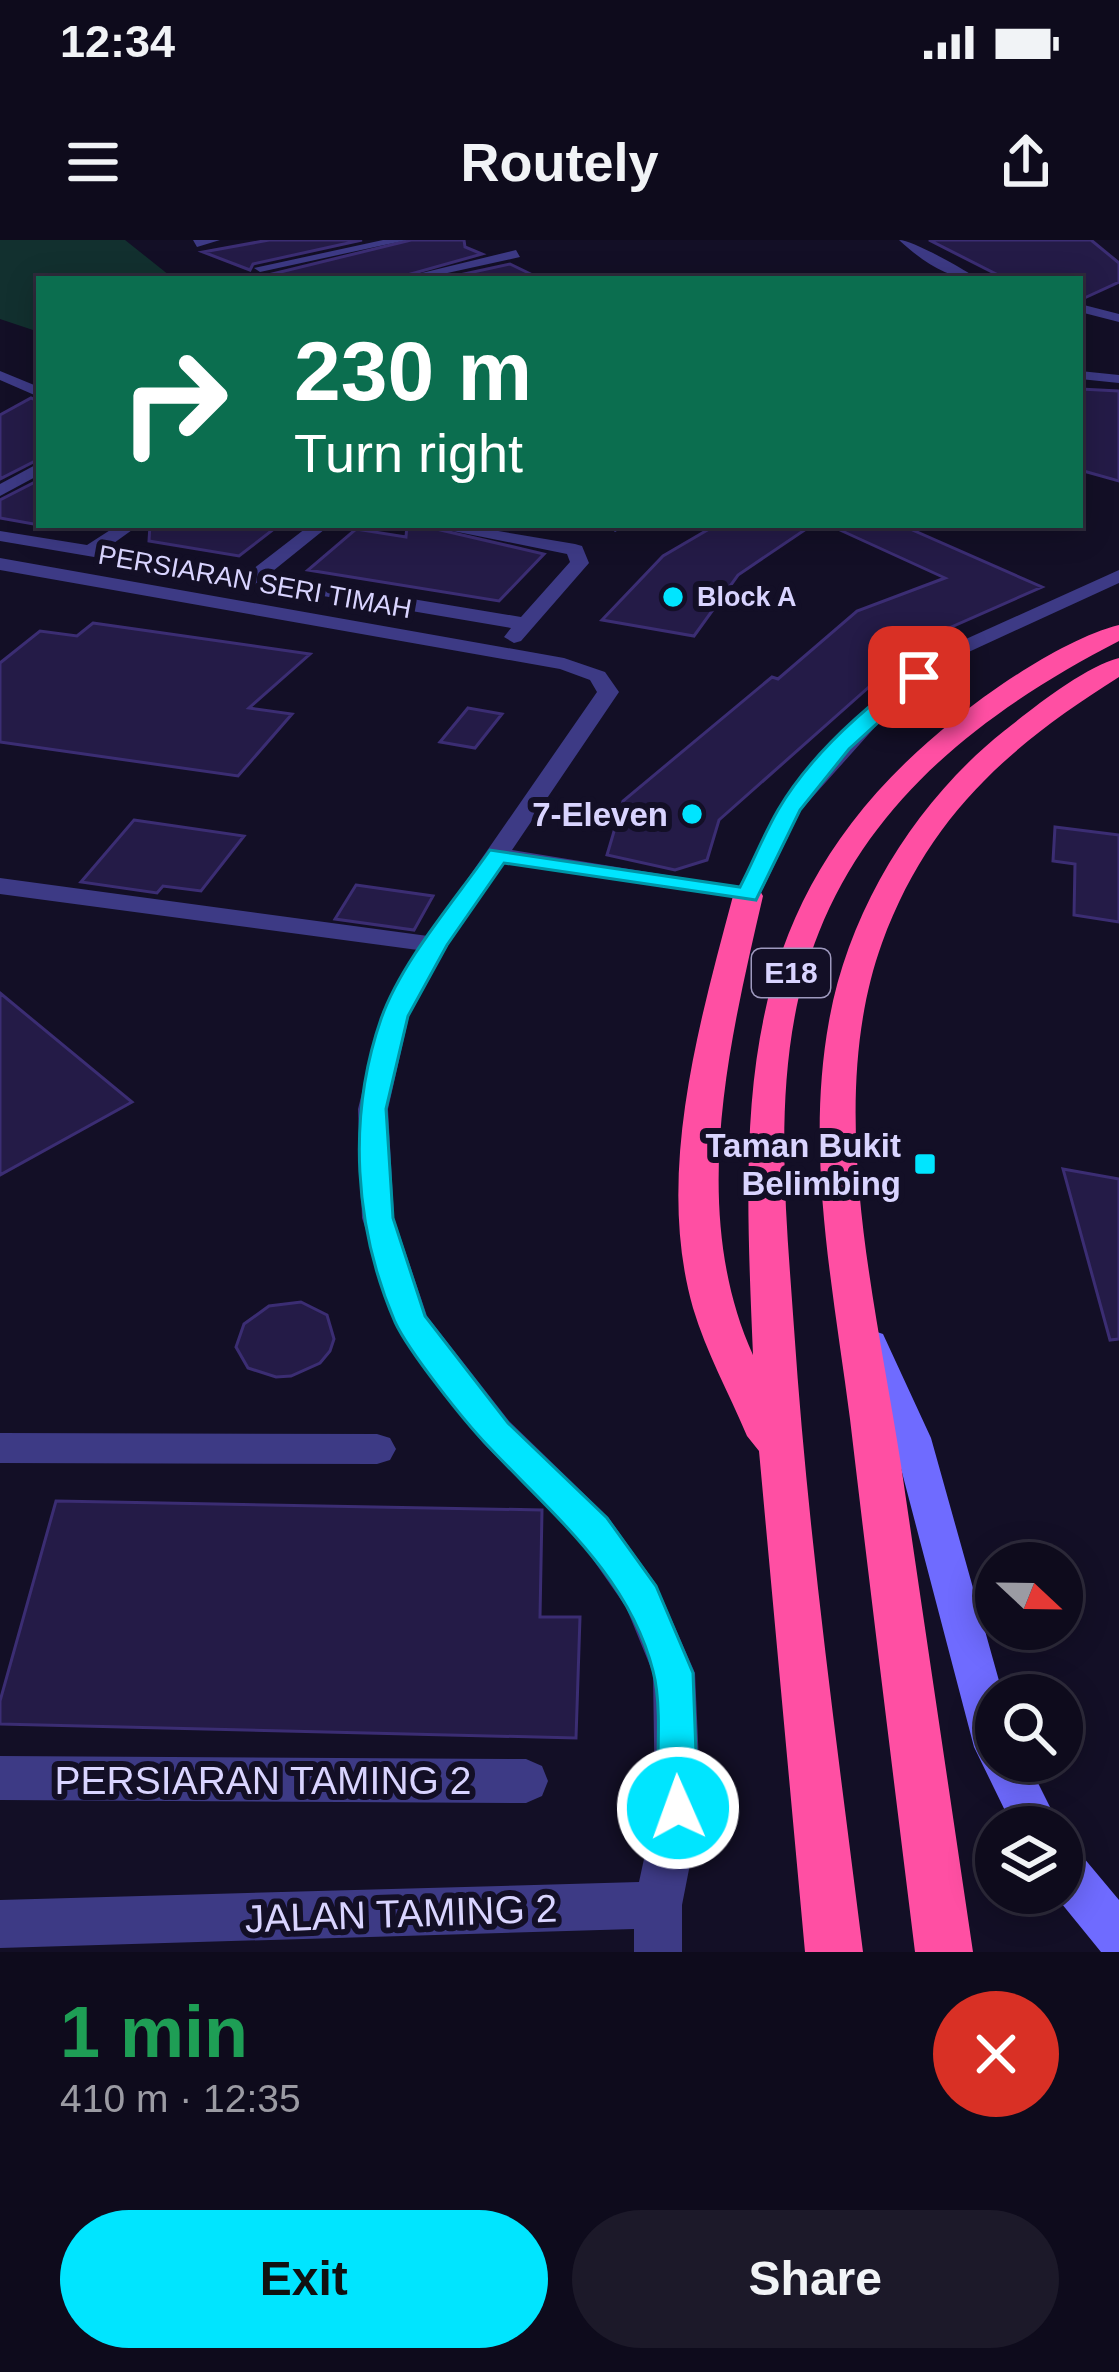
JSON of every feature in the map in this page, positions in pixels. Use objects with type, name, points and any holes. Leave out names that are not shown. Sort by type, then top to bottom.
[{"type":"highway","name":"E18","points":[[834,1952],[779,1461],[764,1156],[780,1016],[803,932],[849,846],[890,790],[948,734],[1058,661],[1119,632]]},
{"type":"highway","name":"E18","points":[[944,1952],[836,1156],[846,1021],[866,943],[905,862],[941,806],[1012,738],[1119,666]]},
{"type":"highway","points":[[748,896],[712,1046],[701,1117],[700,1205],[710,1294],[779,1461]]},
{"type":"main road","points":[[856,1311],[912,1438],[976,1674]]},
{"type":"main road","points":[[1083,1893],[1119,1937]]},
{"type":"street","points":[[197,243],[214,240]]},
{"type":"street","points":[[260,268],[401,240]]},
{"type":"street","points":[[905,240],[938,265],[965,276]]},
{"type":"street","points":[[417,276],[516,254],[496,246]]},
{"type":"street","points":[[441,271],[455,276]]},
{"type":"street","points":[[1083,309],[1119,299]]},
{"type":"street","points":[[1083,309],[1119,318]]},
{"type":"street","points":[[0,375],[32,389]]},
{"type":"street","points":[[1083,375],[1119,379]]},
{"type":"street","points":[[0,399],[32,389]]},
{"type":"street","points":[[0,491],[36,470]]},
{"type":"street","points":[[56,574],[126,528]]},
{"type":"street","points":[[253,578],[317,528]]},
{"type":"street","points":[[449,528],[575,550],[580,563],[501,652]]},
{"type":"street","points":[[0,536],[525,624]]},
{"type":"street","name":"PERSIARAN SERI TIMAH","points":[[0,564],[501,652],[598,676],[608,692],[498,855]]},
{"type":"street","points":[[658,1929],[678,1808],[674,1673],[643,1597],[594,1529],[496,1432],[411,1321],[378,1218],[373,1109],[395,1016],[435,945],[498,855],[748,896],[790,808],[885,702],[953,652],[1119,576]]},
{"type":"street","points":[[0,886],[435,945]]},
{"type":"street","points":[[2,1453],[377,1449]]},
{"type":"street","name":"PERSIARAN TAMING 2","points":[[0,1778],[526,1781]]},
{"type":"street","name":"JALAN TAMING 2","points":[[0,1924],[658,1929]]},
{"type":"green space","points":[[0,240],[125,240],[170,276],[36,276],[36,331],[0,319]]},
{"type":"building","points":[[269,240],[362,240],[253,264],[250,270],[203,252]]},
{"type":"building","points":[[411,240],[464,240],[465,247],[482,254],[404,276],[264,276]]},
{"type":"building","points":[[929,240],[1091,240],[1119,263],[1119,282],[1083,299],[1083,276],[1000,276]]},
{"type":"building","points":[[510,264],[535,276],[455,276]]},
{"type":"building","points":[[1083,389],[1119,391],[1119,481],[1083,471]]},
{"type":"building","points":[[31,398],[36,400],[36,461],[0,479],[0,415]]},
{"type":"building","points":[[36,482],[36,524],[0,518],[0,500]]},
{"type":"building","points":[[150,528],[275,528],[239,556],[149,541]]},
{"type":"building","points":[[407,528],[432,528],[544,554],[499,601],[308,570],[356,529],[406,537]]},
{"type":"building","name":"Block A","points":[[711,528],[808,528],[738,575],[694,636],[602,620],[663,556]]},
{"type":"building","points":[[836,528],[908,528],[1042,587],[922,640],[719,820],[707,860],[675,870],[607,855],[623,801],[772,677],[778,679],[857,611],[945,578]]},
{"type":"building","points":[[93,623],[310,654],[249,708],[292,714],[238,776],[0,742],[0,663],[40,631],[77,636]]},
{"type":"building","points":[[468,708],[502,714],[475,748],[440,742]]},
{"type":"building","points":[[134,820],[244,836],[201,891],[163,886],[157,893],[81,882]]},
{"type":"building","points":[[1055,827],[1119,835],[1119,922],[1074,915],[1075,864],[1053,861]]},
{"type":"building","points":[[356,885],[433,896],[414,930],[335,919]]},
{"type":"building","points":[[0,993],[132,1102],[0,1175]]},
{"type":"building","points":[[1063,1169],[1119,1179],[1119,1339],[1110,1340]]},
{"type":"building","points":[[301,1302],[327,1315],[334,1339],[330,1351],[320,1363],[291,1376],[276,1377],[248,1368],[236,1347],[244,1324],[269,1306]]},
{"type":"building","points":[[56,1501],[542,1510],[540,1617],[580,1617],[576,1738],[0,1724],[0,1701]]},
{"type":"place","name":"Block A","points":[[673,597]]},
{"type":"place","name":"7-Eleven","points":[[692,814]]},
{"type":"place","name":"Taman Bukit Belimbing","points":[[925,1164]]},
{"type":"route","points":[[678,1808],[674,1673],[643,1597],[594,1529],[496,1432],[411,1321],[378,1218],[373,1109],[395,1016],[435,945],[498,855],[748,896],[790,808],[842,745],[885,702],[919,677]]}]
